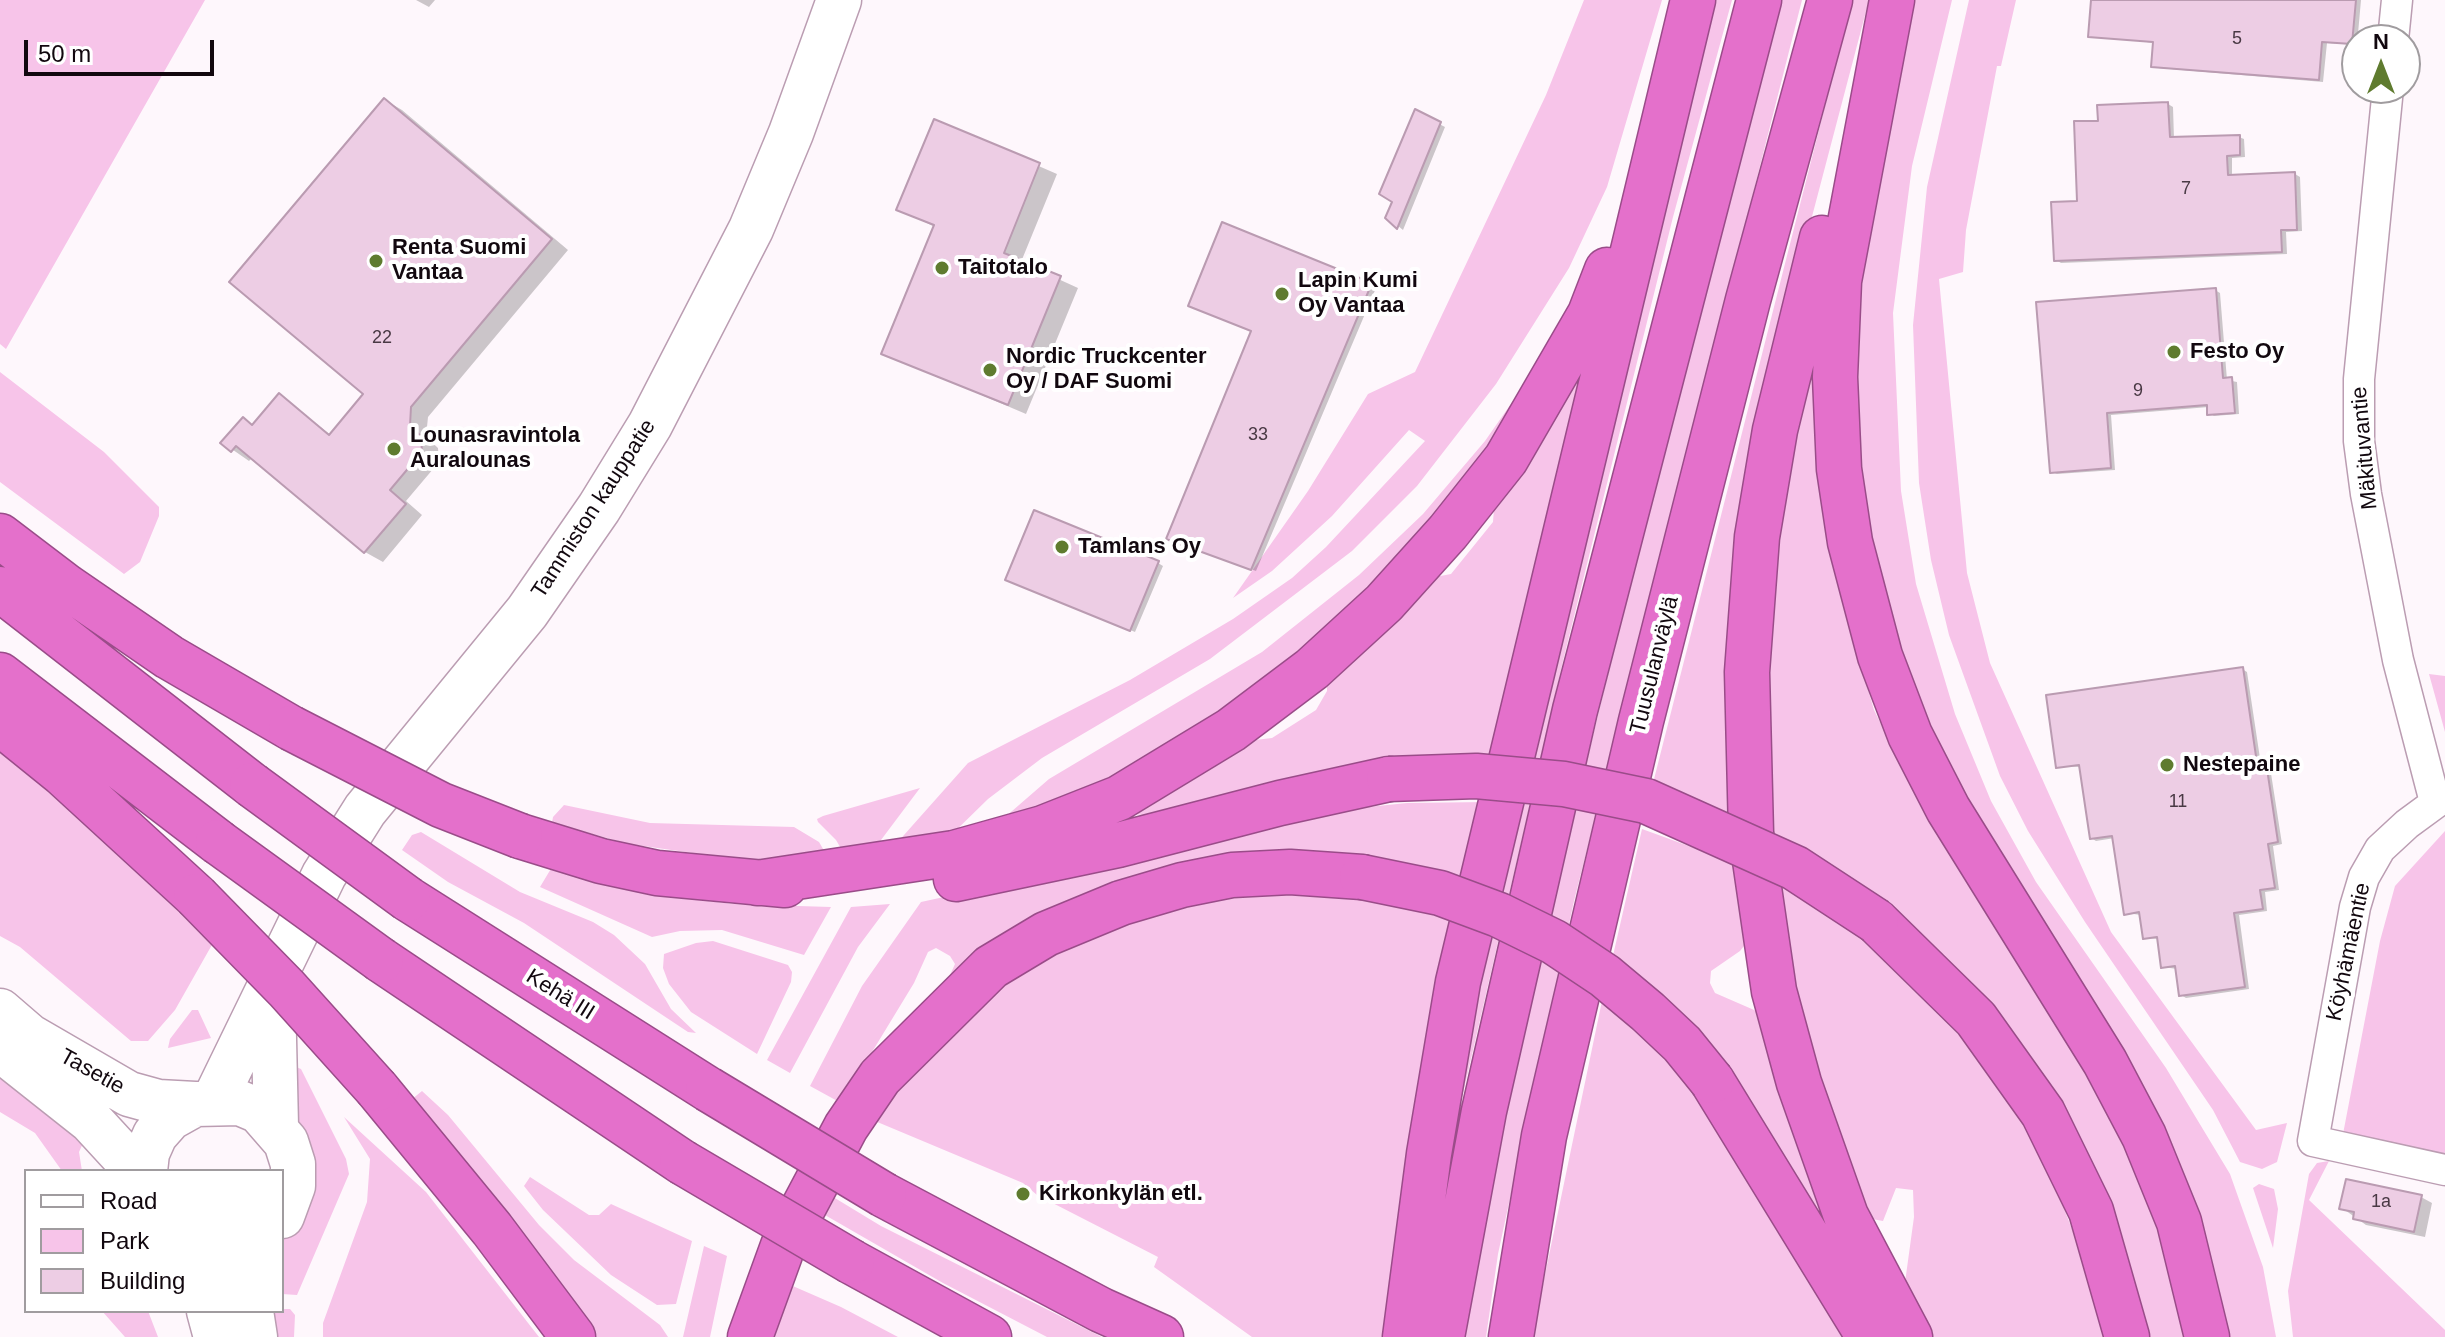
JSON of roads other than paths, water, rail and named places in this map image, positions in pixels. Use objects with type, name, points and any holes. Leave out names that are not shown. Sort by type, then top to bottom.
[{"type":"highway","points":[[1405,1337],[1429,1154],[1458,982],[1693,0]]},
{"type":"highway","points":[[1442,1337],[1484,1111],[1575,710],[1759,0]]},
{"type":"highway","name":"Tuusulanväylä","points":[[1511,1337],[1544,1136],[1641,721],[1748,300],[1830,0]]},
{"type":"highway","points":[[1884,0],[1775,430],[1757,537],[1747,672],[1748,755],[1751,833],[1774,991],[1799,1083],[1846,1216],[1910,1337]]},
{"type":"highway","points":[[1892,0],[1839,281],[1835,377],[1839,469],[1850,542],[1880,656],[1910,735],[1948,809],[2105,1062],[2144,1136],[2179,1222],[2207,1337]]},
{"type":"highway","points":[[757,883],[954,853],[1043,828],[1119,798],[1209,745],[1312,669],[1384,603],[1448,532],[1506,459],[1590,314],[1663,126]]},
{"type":"highway","points":[[0,536],[67,587],[169,657],[291,728],[441,805],[520,836],[601,861],[657,873],[856,891],[937,883],[1118,845],[1280,803],[1389,779],[1491,777],[1564,784],[1646,801],[1795,868],[1876,921],[1976,1019],[2043,1113],[2091,1211],[2127,1337]]},
{"type":"highway","name":"Kehä III","points":[[0,589],[252,785],[408,899],[708,1089],[884,1195],[1101,1310],[1161,1337]]},
{"type":"highway","points":[[0,675],[218,842],[381,960],[682,1162],[852,1262],[989,1337]]},
{"type":"highway","points":[[0,723],[63,774],[196,896],[287,989],[377,1089],[492,1229],[573,1337]]},
{"type":"highway","points":[[750,1337],[783,1246],[846,1127],[880,1077],[991,967],[1046,934],[1121,903],[1182,885],[1232,875],[1275,873],[1362,877],[1440,893],[1499,915],[1554,942],[1605,976],[1682,1044],[1712,1081],[1869,1337]]},
{"type":"main road","name":"Tammiston kauppatie","points":[[204,1102],[241,1051],[274,974],[324,875],[365,810],[413,746],[527,612],[599,508],[650,425],[751,229],[791,133],[839,0]]},
{"type":"main road","name":"Tammiston kauppatie","points":[[274,974],[272,1059],[276,1126]]},
{"type":"main road","name":"Tasetie","points":[[0,1011],[29,1036],[129,1094],[158,1102],[240,1103],[259,1111],[276,1126]]},
{"type":"main road","name":"Tasetie","points":[[0,1049],[91,1121],[135,1169]]},
{"type":"main road","points":[[145,1169],[147,1153],[155,1135],[170,1118],[204,1102]]},
{"type":"main road","points":[[276,1126],[286,1142],[293,1164],[293,1186],[284,1211]]},
{"type":"main road","points":[[210,1313],[216,1337]]},
{"type":"main road","points":[[251,1313],[255,1337]]},
{"type":"street","points":[[2395,24],[2397,0]]},
{"type":"street","name":"Mäkituvantie","points":[[2386,104],[2359,379],[2359,441],[2366,494],[2398,660],[2440,799]]},
{"type":"street","name":"Köyhämäentie","points":[[2440,799],[2380,849],[2364,877],[2355,907],[2313,1141],[2445,1170]]},
{"type":"place","name":"Renta Suomi Vantaa","points":[[376,261]]},
{"type":"place","name":"Taitotalo","points":[[942,268]]},
{"type":"place","name":"Lapin Kumi Oy Vantaa","points":[[1282,294]]},
{"type":"place","name":"Festo Oy","points":[[2174,352]]},
{"type":"place","name":"Nordic Truckcenter Oy / DAF Suomi","points":[[990,370]]},
{"type":"place","name":"Lounasravintola Auralounas","points":[[394,449]]},
{"type":"place","name":"Tamlans Oy","points":[[1062,547]]},
{"type":"place","name":"Nestepaine","points":[[2167,765]]},
{"type":"place","name":"Kirkonkylän etl.","points":[[1023,1194]]}]
